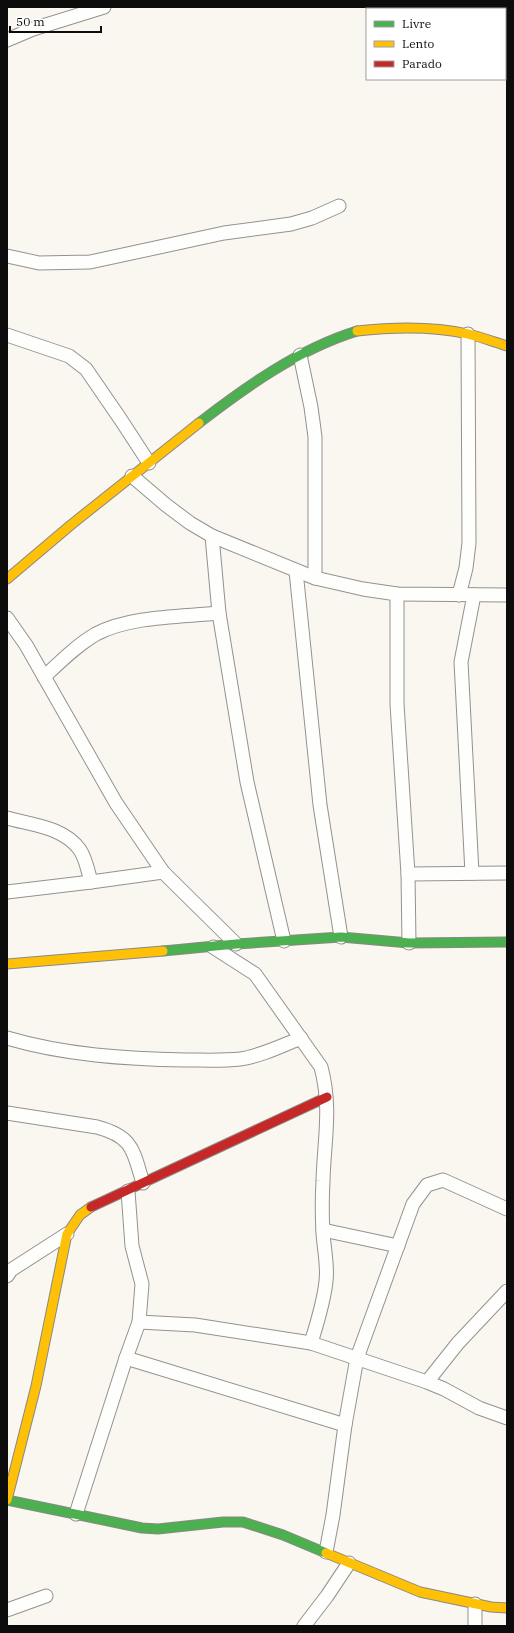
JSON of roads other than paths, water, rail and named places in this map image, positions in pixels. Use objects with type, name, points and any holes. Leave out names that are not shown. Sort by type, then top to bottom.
[{"type":"street","points":[[7,40],[33,29],[104,7]]},
{"type":"street","points":[[7,256],[39,263],[90,262],[224,233],[291,224],[312,218],[339,206]]},
{"type":"street","points":[[7,579],[132,476],[233,398],[300,355],[356,331],[392,327],[418,328],[468,334],[507,346]]},
{"type":"street","points":[[458,595],[466,568],[469,543],[468,334]]},
{"type":"street","points":[[7,335],[69,356],[86,369],[149,463]]},
{"type":"street","points":[[300,355],[311,407],[315,437],[314,578]]},
{"type":"street","points":[[132,476],[166,505],[190,523],[212,536],[296,572],[314,578],[358,588],[397,594],[507,595]]},
{"type":"street","points":[[212,536],[218,614],[247,782],[284,941]]},
{"type":"street","points":[[296,572],[320,805],[341,937]]},
{"type":"street","points":[[397,594],[397,704],[408,874],[409,943]]},
{"type":"street","points":[[472,873],[461,662],[474,595]]},
{"type":"street","points":[[44,677],[79,646],[94,635],[108,628],[127,623],[218,614]]},
{"type":"street","points":[[7,618],[26,646],[116,803],[163,872],[236,944]]},
{"type":"street","points":[[7,818],[60,832],[79,849],[85,860],[92,882]]},
{"type":"street","points":[[7,892],[163,872]]},
{"type":"street","points":[[408,874],[507,873]]},
{"type":"street","points":[[7,964],[236,944],[341,937],[409,943],[507,942]]},
{"type":"street","points":[[213,947],[255,974],[321,1067],[327,1097],[326,1140],[323,1174],[323,1230],[326,1282],[321,1310],[311,1343]]},
{"type":"street","points":[[7,1038],[23,1043],[113,1058],[197,1060],[240,1059],[258,1055],[301,1038]]},
{"type":"street","points":[[327,1097],[89,1208],[80,1215],[67,1234],[36,1386],[7,1500],[142,1528],[158,1529],[223,1522],[243,1522],[283,1535],[326,1552],[420,1592],[475,1604],[507,1608]]},
{"type":"street","points":[[7,1113],[109,1130],[127,1140],[133,1151],[143,1183]]},
{"type":"street","points":[[326,1552],[339,1477],[345,1425],[357,1358],[413,1204],[425,1188],[435,1181],[443,1180],[507,1209]]},
{"type":"street","points":[[76,1514],[139,1322],[142,1284],[132,1246],[128,1191]]},
{"type":"street","points":[[323,1230],[398,1246]]},
{"type":"street","points":[[7,1276],[11,1270],[67,1234]]},
{"type":"street","points":[[427,1382],[458,1343],[507,1291]]},
{"type":"street","points":[[139,1322],[196,1325],[311,1343],[427,1382],[444,1389],[479,1408],[507,1418]]},
{"type":"street","points":[[126,1358],[345,1425]]},
{"type":"street","points":[[304,1626],[328,1596],[349,1563]]},
{"type":"street","points":[[7,1610],[46,1596]]},
{"type":"street","points":[[475,1604],[475,1626]]}]
